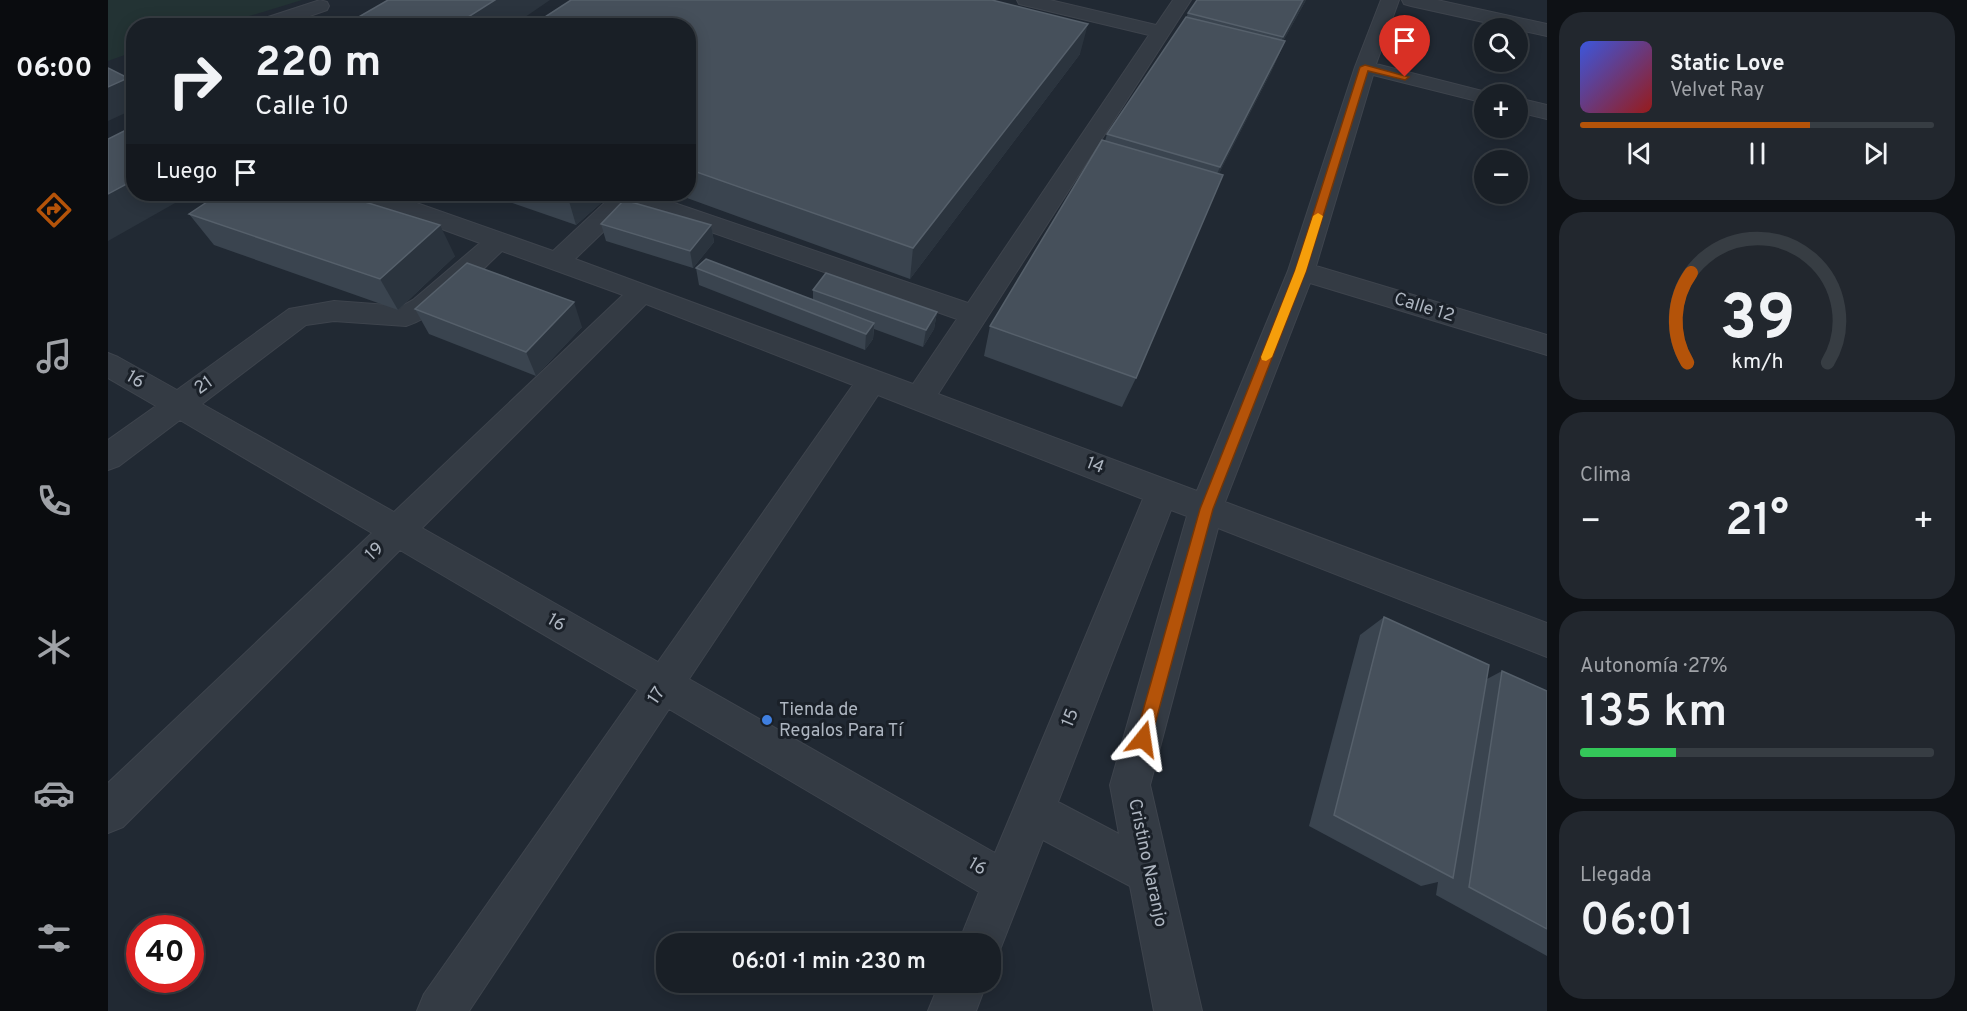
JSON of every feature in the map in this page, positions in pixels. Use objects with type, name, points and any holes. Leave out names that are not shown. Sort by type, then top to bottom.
[{"type":"street","points":[[1026,0],[1161,32]]},
{"type":"street","points":[[919,399],[1182,0]]},
{"type":"street","name":"Cristino Naranjo","points":[[1178,1011],[1130,785],[1206,509],[1300,271],[1365,67],[1390,0]]},
{"type":"street","points":[[1411,0],[1547,30]]},
{"type":"street","points":[[284,18],[320,6]]},
{"type":"street","points":[[1365,67],[1474,94]]},
{"type":"street","points":[[1528,107],[1547,112]]},
{"type":"street","name":"14","points":[[389,201],[642,292],[1547,640]]},
{"type":"street","points":[[556,261],[620,201]]},
{"type":"street","points":[[648,201],[974,315]]},
{"type":"street","name":"21","points":[[108,457],[299,316],[334,311],[406,316],[423,307],[499,240]]},
{"type":"street","name":"Calle 12","points":[[1300,271],[1547,345]]},
{"type":"street","name":"19","points":[[108,812],[642,292]]},
{"type":"street","name":"16","points":[[108,364],[1004,882]]},
{"type":"street","name":"17","points":[[441,1011],[872,380]]},
{"type":"street","name":"15","points":[[984,933],[1162,492]]},
{"type":"street","points":[[1033,812],[1149,873]]},
{"type":"street","points":[[952,1011],[959,993]]},
{"type":"shaded area","points":[[108,0],[302,0],[243,18],[126,18],[126,55],[108,61]]},
{"type":"building","points":[[388,0],[495,0],[467,18],[357,18]]},
{"type":"building","points":[[571,0],[992,0],[1088,24],[913,248],[696,172],[696,18],[543,18]]},
{"type":"building","points":[[1197,0],[1303,0],[1283,37],[1188,13]]},
{"type":"building","points":[[1186,17],[1285,41],[1220,167],[1107,134]]},
{"type":"building","points":[[108,68],[126,77],[126,79],[108,87]]},
{"type":"building","points":[[126,130],[126,184],[108,194],[108,139]]},
{"type":"building","points":[[1102,140],[1223,175],[1136,378],[990,326]]},
{"type":"building","points":[[208,201],[362,201],[440,225],[380,279],[189,214]]},
{"type":"building","points":[[623,201],[627,201],[711,225],[690,251],[601,224]]},
{"type":"building","points":[[706,259],[874,323],[866,334],[696,268]]},
{"type":"building","points":[[467,263],[574,302],[526,352],[415,309]]},
{"type":"building","points":[[826,273],[937,312],[926,330],[813,290]]},
{"type":"building","points":[[1384,617],[1489,665],[1453,878],[1334,815]]},
{"type":"building","points":[[1502,671],[1547,691],[1547,929],[1469,887]]},
{"type":"slow traffic","points":[[1266,357],[1300,271],[1318,216]]},
{"type":"place","name":"Tienda de Regalos Para Tí","points":[[767,720]]},
{"type":"route","points":[[1143,739],[1206,509],[1300,271],[1365,67],[1405,77]]}]
